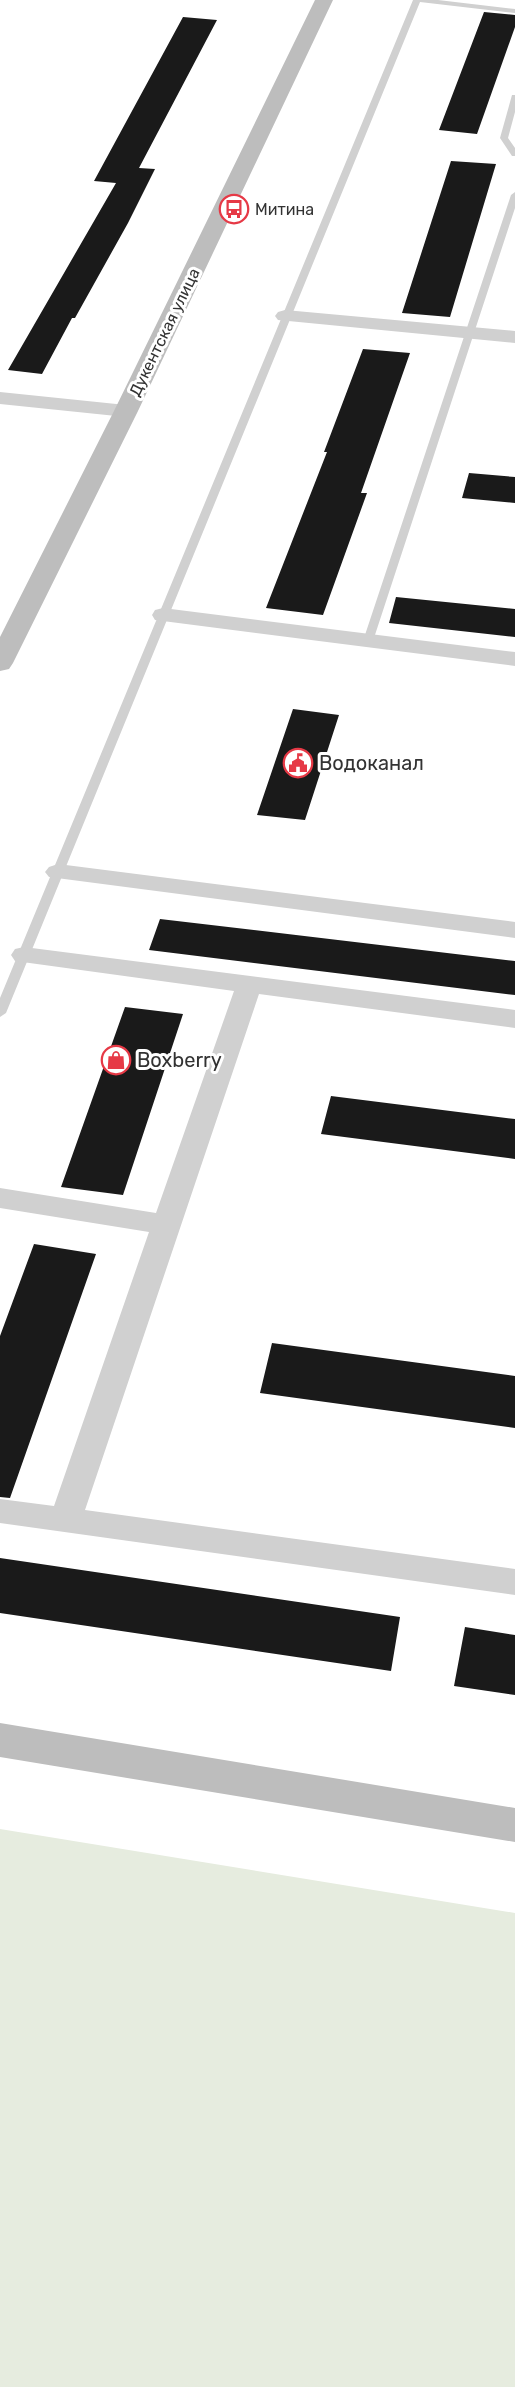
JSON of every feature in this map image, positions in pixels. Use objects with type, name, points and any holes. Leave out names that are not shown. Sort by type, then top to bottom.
[{"type":"main road","name":"Дукентская улица","points":[[0,663],[126,411],[324,0]]},
{"type":"main road","points":[[0,1740],[515,1825]]},
{"type":"street","points":[[285,316],[515,337]]},
{"type":"street","points":[[0,398],[126,411]]},
{"type":"street","points":[[163,615],[515,659]]},
{"type":"street","points":[[58,872],[515,930]]},
{"type":"street","points":[[24,955],[515,1019]]},
{"type":"street","points":[[65,1521],[249,984]]},
{"type":"street","points":[[0,1198],[167,1225]]},
{"type":"street","points":[[0,1511],[515,1582]]},
{"type":"lane","points":[[0,1013],[417,0],[515,11]]},
{"type":"lane","points":[[515,97],[504,138],[515,154]]},
{"type":"lane","points":[[368,641],[515,195]]},
{"type":"shaded area","points":[[0,1829],[515,1913],[515,2387],[0,2387]]},
{"type":"building","points":[[484,12],[515,15],[515,27],[477,134],[439,130]]},
{"type":"building","points":[[183,17],[217,20],[139,168],[155,169],[128,223],[42,374],[8,370],[116,183],[94,181]]},
{"type":"building","points":[[451,161],[496,164],[450,317],[402,313]]},
{"type":"building","points":[[363,349],[410,353],[361,493],[367,493],[323,615],[266,608],[327,452],[324,452]]},
{"type":"building","points":[[469,473],[515,477],[515,503],[462,498]]},
{"type":"building","points":[[396,597],[515,609],[515,637],[389,623]]},
{"type":"building","points":[[293,709],[339,715],[305,820],[257,815]]},
{"type":"building","points":[[160,919],[515,961],[515,995],[149,950]]},
{"type":"building","points":[[125,1007],[183,1014],[123,1195],[61,1187]]},
{"type":"building","points":[[331,1096],[515,1119],[515,1159],[321,1134]]},
{"type":"building","points":[[34,1244],[96,1254],[10,1498],[0,1497],[0,1336]]},
{"type":"building","points":[[272,1343],[515,1376],[515,1428],[260,1393]]},
{"type":"building","points":[[0,1558],[400,1617],[391,1671],[0,1613]]},
{"type":"building","points":[[465,1627],[515,1635],[515,1695],[454,1686]]},
{"type":"place","name":"Митина","points":[[234,209]]},
{"type":"place","name":"Водоканал","points":[[298,763]]},
{"type":"place","name":"Boxberry","points":[[116,1060]]}]
